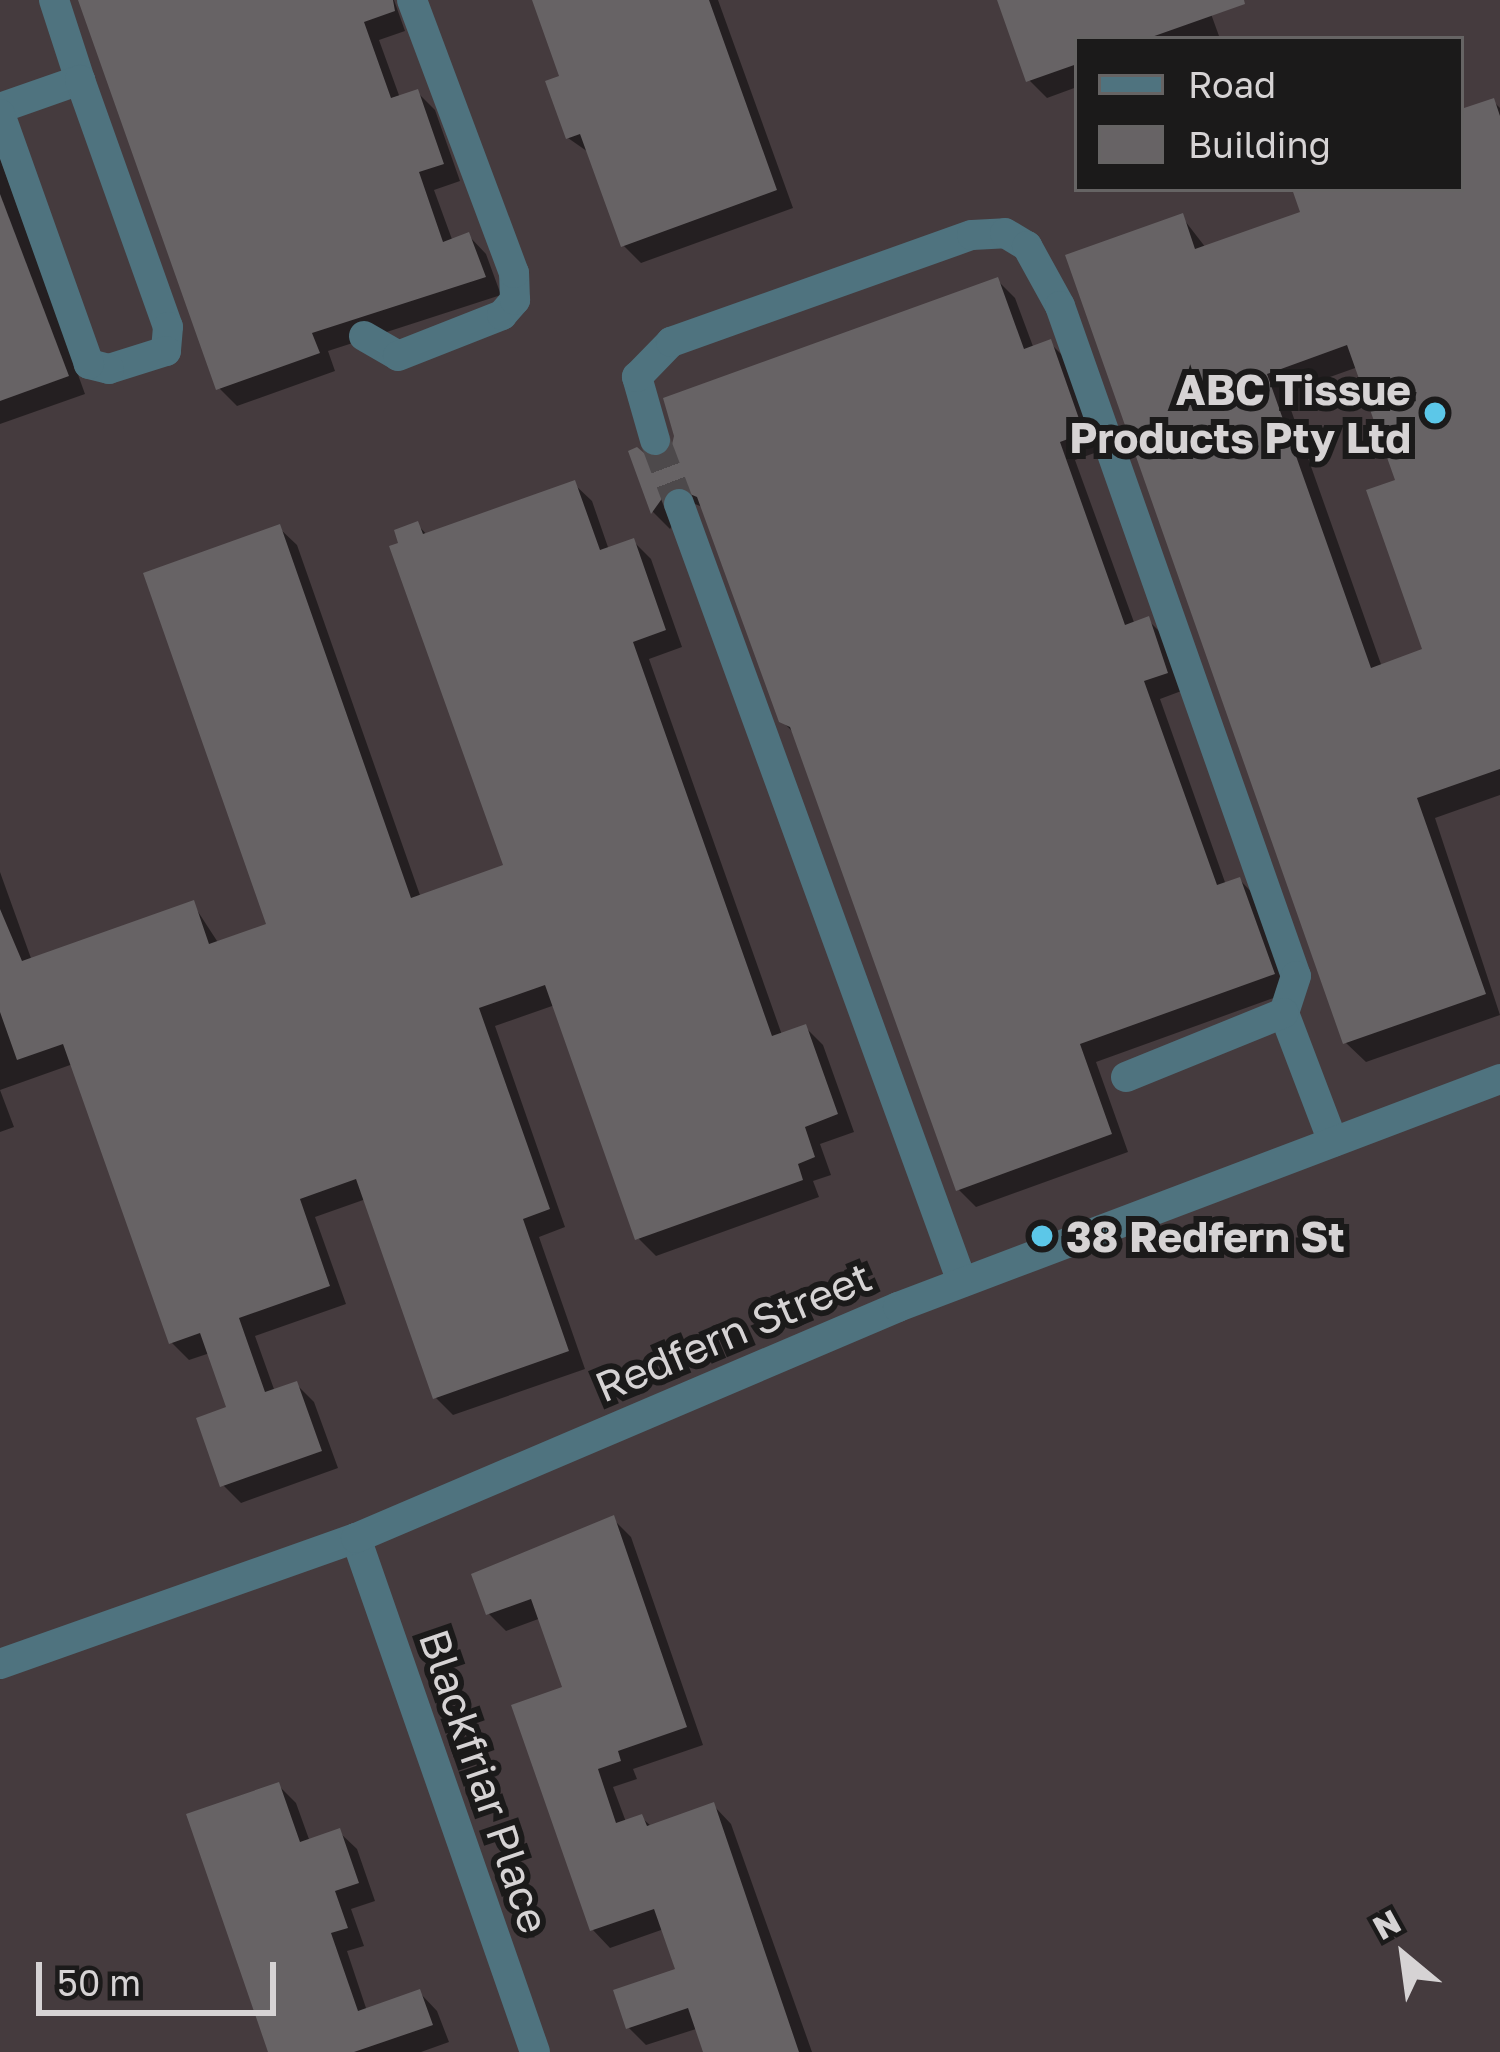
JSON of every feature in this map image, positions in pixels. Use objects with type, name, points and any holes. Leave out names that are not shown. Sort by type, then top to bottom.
[{"type":"street","points":[[54,0],[168,327],[166,351],[99,369],[89,364],[0,111],[80,80]]},
{"type":"street","points":[[364,335],[398,356],[502,315],[515,300],[514,273],[412,0]]},
{"type":"street","points":[[655,440],[637,377],[670,342],[972,235],[1005,233],[1027,246],[1060,306],[1296,976],[1284,1013],[1333,1142]]},
{"type":"street","points":[[679,504],[962,1282]]},
{"type":"street","points":[[1126,1077],[1284,1013]]},
{"type":"street","name":"Redfern Street","points":[[0,1664],[356,1538],[962,1282],[1500,1079]]},
{"type":"street","name":"Blackfriar Place","points":[[356,1538],[535,2052]]},
{"type":"shaded area","points":[[0,0],[1500,0],[1500,2052],[0,2052]]},
{"type":"building","points":[[78,0],[393,0],[395,11],[364,22],[391,98],[418,89],[444,164],[419,172],[443,242],[469,232],[486,277],[312,333],[320,353],[216,390]]},
{"type":"building","points":[[532,0],[709,0],[777,190],[621,247],[580,134],[566,139],[545,81],[559,76]]},
{"type":"building","points":[[997,0],[1244,0],[1245,4],[1154,36],[1074,36],[1074,65],[1026,82]]},
{"type":"building","name":"ABC Tissue Products Pty Ltd","points":[[1494,98],[1500,116],[1500,769],[1417,798],[1486,994],[1343,1044],[1065,255],[1183,213],[1195,249],[1300,212],[1293,192],[1464,192],[1464,108]],"holes":[[[1347,345],[1395,480],[1366,490],[1422,649],[1371,668],[1267,374]]]},
{"type":"building","points":[[0,194],[69,376],[0,401]]},
{"type":"building","points":[[998,277],[1024,349],[1051,339],[1084,433],[1060,442],[1125,625],[1149,616],[1168,673],[1144,681],[1217,885],[1240,877],[1275,974],[1080,1044],[1112,1134],[956,1191],[790,727],[779,722],[697,497],[671,486],[651,514],[628,451],[637,447],[651,459],[670,453],[674,436],[663,398]]},
{"type":"building","points":[[575,480],[600,550],[634,538],[666,630],[633,642],[772,1036],[806,1024],[838,1114],[805,1127],[815,1157],[798,1164],[803,1180],[635,1240],[545,985],[479,1008],[550,1209],[523,1219],[569,1351],[433,1399],[356,1179],[300,1199],[330,1286],[239,1318],[265,1392],[297,1381],[322,1451],[220,1487],[196,1418],[226,1407],[200,1333],[169,1344],[63,1044],[17,1060],[0,1012],[0,909],[22,961],[194,900],[209,944],[266,924],[143,573],[280,524],[411,898],[503,865],[389,546],[398,543],[394,530],[418,521],[423,534]]},
{"type":"building","points":[[614,1515],[687,1727],[618,1751],[621,1761],[598,1769],[616,1823],[642,1814],[647,1826],[714,1802],[799,2052],[703,2052],[688,2008],[626,2029],[613,1990],[675,1969],[654,1909],[590,1931],[511,1705],[562,1687],[531,1599],[486,1615],[471,1574]]},
{"type":"building","points":[[279,1782],[300,1842],[340,1828],[359,1883],[335,1891],[348,1928],[331,1933],[358,2011],[420,1989],[433,2025],[354,2052],[268,2052],[186,1814]]},
{"type":"tunnel","points":[[655,440],[679,504]]},
{"type":"place","name":"ABC Tissue Products Pty Ltd","points":[[1435,413]]},
{"type":"place","name":"38 Redfern St","points":[[1042,1236]]}]
